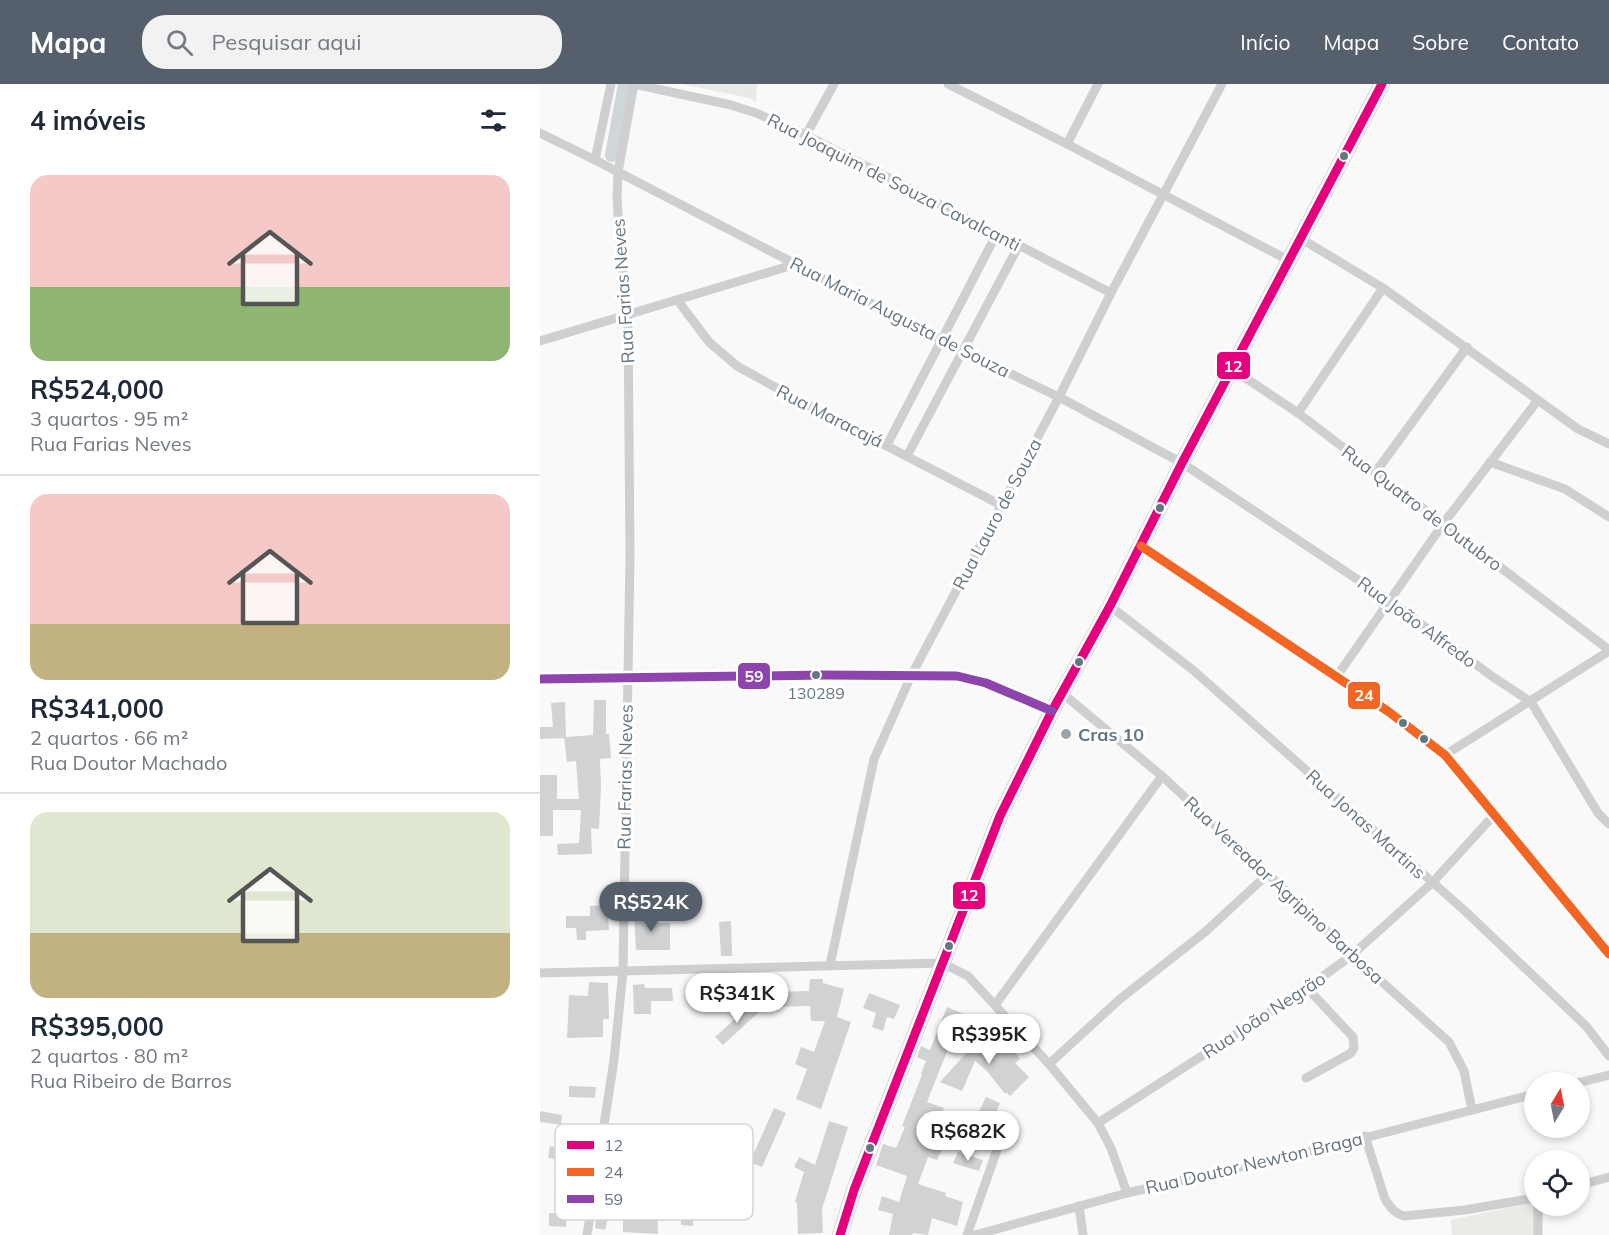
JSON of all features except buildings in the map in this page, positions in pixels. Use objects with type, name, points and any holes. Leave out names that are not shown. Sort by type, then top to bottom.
[{"type":"main road","points":[[840,1235],[854,1190],[1000,816],[1052,711],[1110,606],[1182,463],[1382,84]]},
{"type":"street","points":[[595,160],[611,84]]},
{"type":"street","name":"Rua Joaquim de Souza Cavalcanti","points":[[634,84],[731,105],[756,113],[806,135],[1111,293]]},
{"type":"street","name":"Rua Farias Neves","points":[[604,1124],[614,1060],[623,971],[626,678],[630,556],[628,316],[617,197],[618,172],[634,84]]},
{"type":"street","points":[[806,135],[834,84]]},
{"type":"street","points":[[948,84],[966,88],[1164,196],[1288,260]]},
{"type":"street","points":[[1067,144],[1098,84]]},
{"type":"street","name":"Rua Lauro de Souza","points":[[830,965],[874,759],[911,676],[1222,84]]},
{"type":"street","points":[[540,133],[618,172]]},
{"type":"street","name":"Rua Maria Augusta de Souza","points":[[618,172],[963,351],[1059,397],[1182,463]]},
{"type":"street","points":[[887,445],[997,233]]},
{"type":"street","points":[[1300,238],[1383,288],[1578,429],[1609,444]]},
{"type":"street","points":[[907,456],[1018,245]]},
{"type":"street","points":[[540,342],[796,264]]},
{"type":"street","points":[[1298,412],[1383,288]]},
{"type":"street","name":"Rua Maracajá","points":[[678,301],[709,342],[737,366],[1001,505]]},
{"type":"street","points":[[1375,473],[1467,347]]},
{"type":"street","name":"Rua Quatro de Outubro","points":[[1232,369],[1298,412],[1609,651]]},
{"type":"street","points":[[1337,676],[1443,524],[1538,400]]},
{"type":"street","points":[[1490,462],[1565,489],[1609,517]]},
{"type":"street","name":"Rua João Alfredo","points":[[1182,463],[1390,601],[1493,677],[1531,702],[1598,813],[1609,824]]},
{"type":"street","points":[[1141,546],[1337,676],[1445,755],[1609,954]]},
{"type":"street","name":"Rua Jonas Martins","points":[[1110,606],[1193,670],[1465,911],[1586,1026],[1609,1056]]},
{"type":"street","points":[[1445,755],[1609,651]]},
{"type":"street","points":[[540,679],[825,675],[957,676],[972,678],[1052,711]]},
{"type":"street","name":"Rua Vereador Agripino Barbosa","points":[[1062,693],[1162,776],[1352,955],[1449,1042],[1464,1071],[1472,1110]]},
{"type":"street","points":[[995,1005],[1162,776]]},
{"type":"street","name":"Rua João Negrão","points":[[1098,1123],[1307,988],[1352,955],[1432,883],[1494,815]]},
{"type":"street","points":[[1049,1064],[1120,999],[1205,932],[1268,874]]},
{"type":"street","points":[[540,973],[942,963],[968,976],[1049,1064],[1098,1123],[1111,1148],[1127,1193]]},
{"type":"street","points":[[1306,1078],[1351,1053],[1354,1042],[1353,1037],[1307,988]]},
{"type":"street","points":[[1590,1080],[1609,1075]]},
{"type":"street","name":"Rua Doutor Newton Braga","points":[[975,1235],[1127,1193],[1524,1097]]},
{"type":"street","points":[[967,1235],[1005,1130]]},
{"type":"street","points":[[1365,1137],[1385,1199],[1397,1214],[1404,1216],[1466,1210],[1524,1200]]},
{"type":"street","points":[[1590,1182],[1609,1176]]},
{"type":"street","points":[[1080,1206],[1083,1235]]},
{"type":"street","points":[[1538,1216],[1538,1235]]},
{"type":"street","name":"Rua Farias Neves","points":[[587,1235],[589,1220]]},
{"type":"shaded area","points":[[682,84],[757,84],[756,102],[749,98]]},
{"type":"shaded area","points":[[1524,1204],[1524,1216],[1534,1216],[1534,1235],[1452,1235],[1451,1220]]},
{"type":"waterway","points":[[612,155],[625,84]]},
{"type":"transit line","name":"12","points":[[840,1235],[854,1190],[1000,816],[1052,711],[1110,606],[1182,463],[1382,84]]},
{"type":"transit line","name":"24","points":[[1141,546],[1389,712],[1445,755],[1609,954]]},
{"type":"transit line","name":"59","points":[[540,679],[825,675],[957,676],[986,683],[1052,711]]},
{"type":"place","name":"130289","points":[[816,675]]},
{"type":"place","name":"Cras 10","points":[[1066,734]]}]
